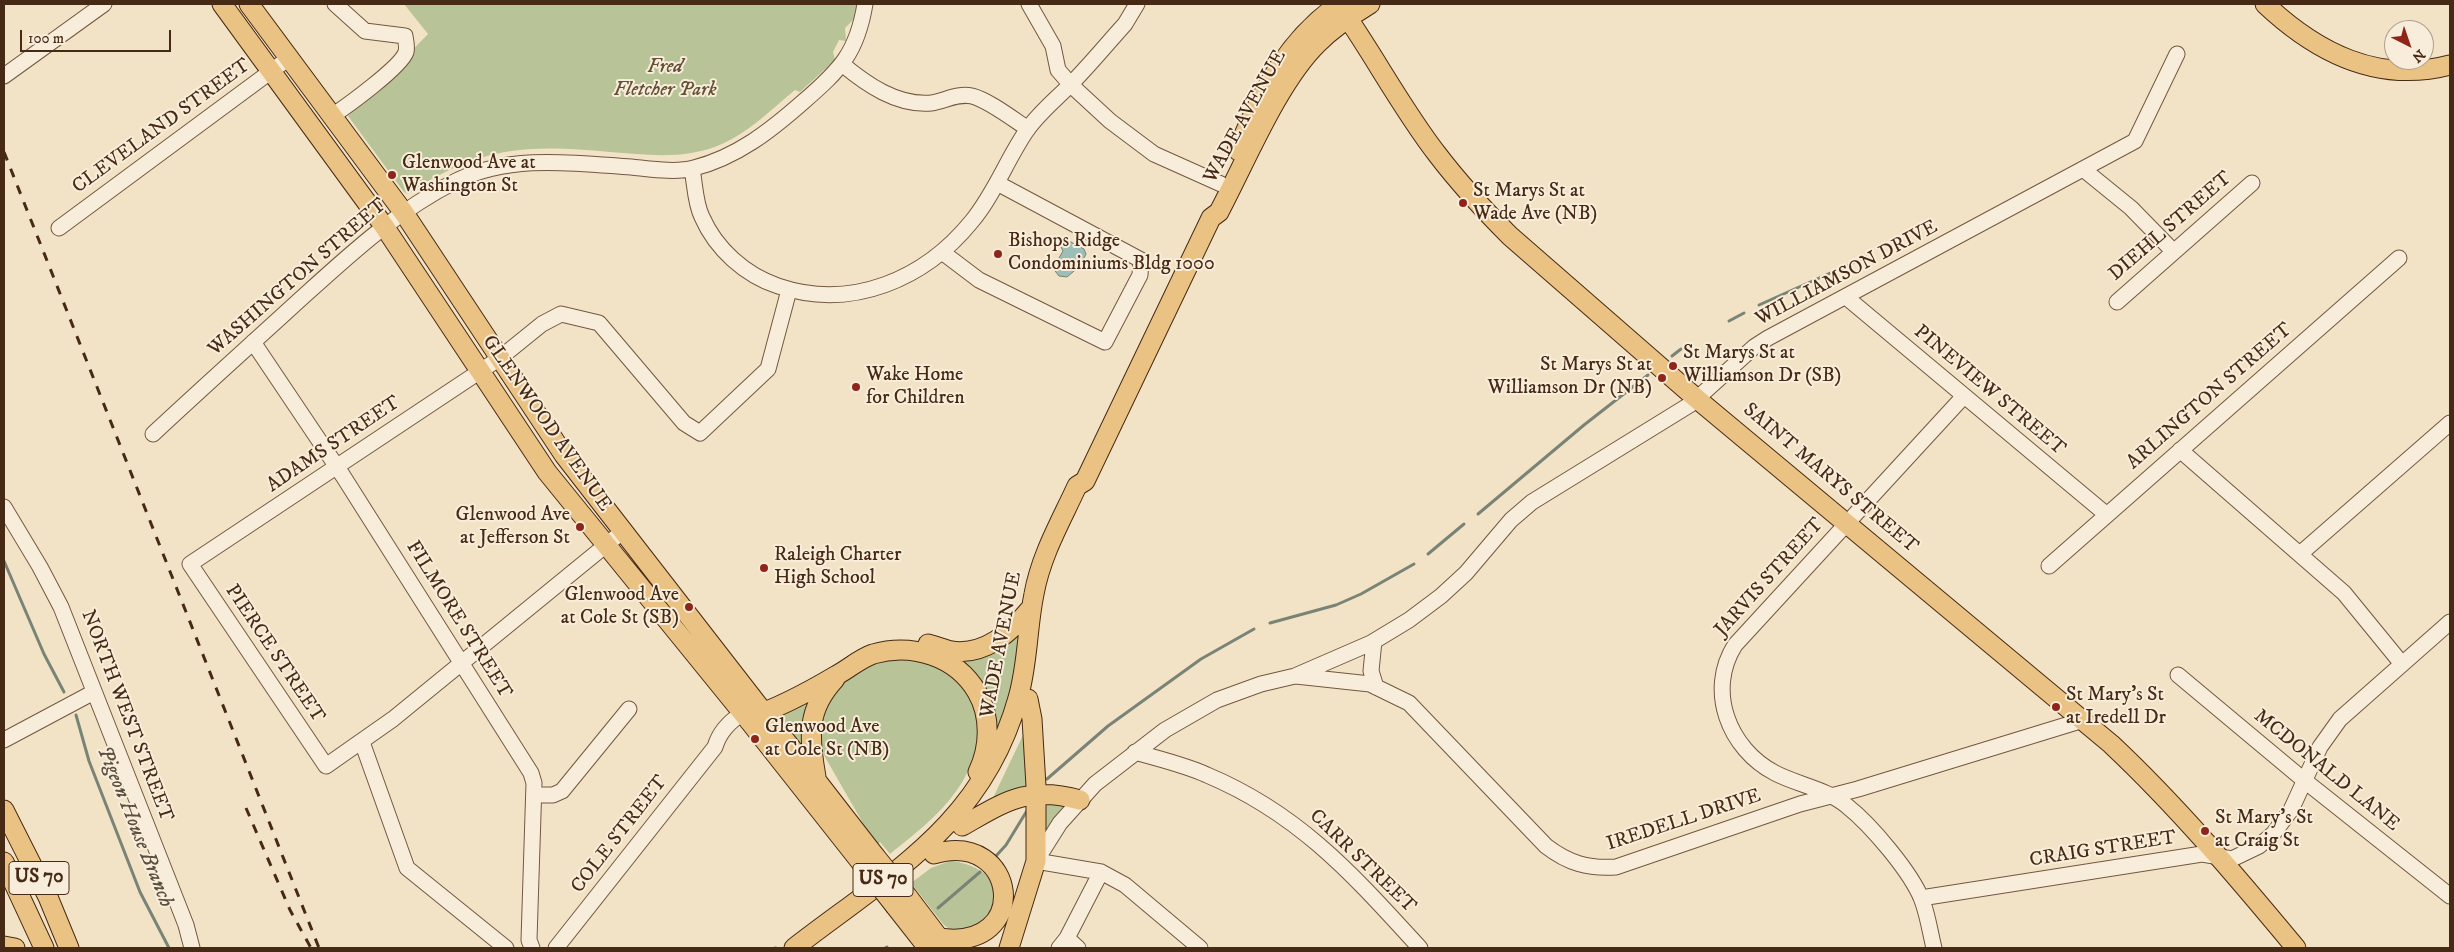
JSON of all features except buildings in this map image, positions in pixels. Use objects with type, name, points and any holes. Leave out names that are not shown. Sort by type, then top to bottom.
[{"type":"main road","name":"GLENWOOD AVENUE","points":[[222,4],[384,226],[547,472],[606,546],[753,712],[816,779],[869,860]]},
{"type":"main road","name":"GLENWOOD AVENUE","points":[[249,4],[404,213],[564,455],[753,712],[938,945]]},
{"type":"main road","name":"WADE AVENUE","points":[[794,948],[916,854],[942,831],[966,804],[987,774],[1012,720],[1022,681],[1031,608],[1037,579],[1051,540],[1077,486],[1085,481],[1211,218],[1210,206],[1263,96],[1285,56],[1308,28],[1341,7],[1370,4]]},
{"type":"main road","points":[[2265,4],[2292,29],[2322,48],[2354,62],[2388,69],[2410,71],[2450,65]]},
{"type":"main road","points":[[2282,4],[2322,48]]},
{"type":"main road","name":"WADE AVENUE","points":[[1211,218],[1220,212],[1255,140],[1294,73],[1317,44],[1341,7]]},
{"type":"main road","name":"SAINT MARYS STREET","points":[[1341,7],[1436,153],[1481,207],[1523,248],[1697,399],[2083,720],[2144,775],[2221,859],[2296,948]]},
{"type":"main road","name":"WADE AVENUE","points":[[813,948],[934,854],[962,826],[984,798],[999,774],[1016,738],[1028,699],[1047,580],[1060,547],[1087,490],[1085,481]]},
{"type":"main road","points":[[753,712],[859,650],[880,644],[909,640],[952,651],[970,651],[984,646],[1010,631],[1031,608]]},
{"type":"main road","name":"US 70","points":[[816,779],[811,746],[811,725],[821,696],[839,674],[872,655],[906,650],[937,658],[954,667],[967,679],[982,702],[988,730],[985,753],[981,765],[966,792],[966,804]]},
{"type":"main road","points":[[753,712],[839,674]]},
{"type":"main road","points":[[1009,948],[1036,861],[1036,794],[1032,719],[1028,699]]},
{"type":"main road","points":[[962,826],[1006,801],[1036,794],[1080,800]]},
{"type":"main road","name":"US 70","points":[[4,810],[48,897],[69,948]]},
{"type":"main road","points":[[934,854],[961,852],[977,857],[991,868],[1000,883],[1005,901],[1004,911],[996,928]]},
{"type":"main road","points":[[938,945],[975,942],[984,938],[996,928],[1006,919],[1036,861]]},
{"type":"main road","points":[[4,862],[44,948]]},
{"type":"main road","points":[[4,946],[14,948]]},
{"type":"street","points":[[4,76],[104,4]]},
{"type":"street","points":[[332,116],[376,83],[406,52],[406,36],[365,31],[336,4]]},
{"type":"street","name":"WASHINGTON STREET","points":[[153,434],[348,256],[384,226],[458,180],[502,166],[530,162],[692,168],[723,158],[747,146],[771,130],[809,97],[842,64],[849,55],[860,32],[865,4]]},
{"type":"street","points":[[1029,4],[1053,46],[1058,70],[1071,85],[1110,121],[1154,154],[1221,184]]},
{"type":"street","points":[[692,168],[701,216],[723,249],[760,280],[789,290],[815,295],[867,292],[902,279],[922,268],[942,252],[974,220],[1028,129],[1071,85],[1125,24],[1137,4]]},
{"type":"street","name":"WILLIAMSON DRIVE","points":[[1036,861],[1060,823],[1095,784],[1165,730],[1217,700],[1261,684],[1295,676],[1374,641],[1409,620],[1441,596],[1466,573],[1511,520],[1532,502],[1697,399],[1754,347],[2135,141],[2177,54]]},
{"type":"street","name":"CLEVELAND STREET","points":[[59,228],[289,58]]},
{"type":"street","points":[[842,64],[870,86],[896,98],[932,103],[962,95],[974,96],[1028,129]]},
{"type":"street","points":[[2082,169],[2131,208],[2174,252]]},
{"type":"street","points":[[942,252],[979,280],[1104,342],[1140,275],[1141,260],[997,183]]},
{"type":"street","name":"DIEHL STREET","points":[[2116,302],[2252,183]]},
{"type":"street","name":"ARLINGTON STREET","points":[[2049,566],[2399,258]]},
{"type":"street","name":"ADAMS STREET","points":[[190,564],[500,358],[542,324],[561,314],[599,323],[684,423],[700,433],[768,369],[789,290]]},
{"type":"street","name":"PINEVIEW STREET","points":[[1846,297],[2107,515]]},
{"type":"street","name":"FILMORE STREET","points":[[253,342],[337,467],[531,773],[534,783],[534,795],[529,940],[532,948]]},
{"type":"street","name":"JARVIS STREET","points":[[1934,948],[1921,898],[1886,845],[1846,804],[1832,796],[1776,773],[1757,762],[1737,740],[1729,722],[1723,706],[1722,681],[1726,660],[1735,645],[1964,396]]},
{"type":"street","points":[[2300,554],[2450,423]]},
{"type":"street","points":[[2180,450],[2344,593],[2402,664]]},
{"type":"street","name":"NORTH WEST STREET","points":[[4,507],[40,567],[61,607],[186,925],[192,948]]},
{"type":"street","points":[[506,948],[407,868],[362,742],[463,664],[622,532]]},
{"type":"street","name":"PIERCE STREET","points":[[190,564],[326,766],[362,742]]},
{"type":"street","name":"CRAIG STREET","points":[[1921,898],[2202,854],[2221,859],[2232,859],[2259,846],[2273,834],[2291,810],[2320,747],[2340,719],[2450,622]]},
{"type":"street","points":[[1374,641],[1371,671],[1376,687]]},
{"type":"street","name":"IREDELL DRIVE","points":[[1295,676],[1370,684],[1409,703],[1546,846],[1559,856],[1575,864],[1596,868],[1616,866],[1800,804],[2083,720]]},
{"type":"street","name":"MCDONALD LANE","points":[[2178,676],[2305,781],[2450,896]]},
{"type":"street","points":[[4,740],[94,692]]},
{"type":"street","points":[[534,795],[553,795],[562,791],[628,709]]},
{"type":"street","name":"COLE STREET","points":[[556,948],[715,747],[717,738],[734,718],[753,712]]},
{"type":"street","name":"CARR STREET","points":[[1135,752],[1206,774],[1285,817],[1337,860],[1420,948]]},
{"type":"street","points":[[1036,861],[1101,872],[1125,885],[1140,896],[1200,948]]},
{"type":"street","points":[[1068,945],[1101,872]]},
{"type":"green space","name":"Fred Fletcher Park","points":[[404,4],[856,4],[858,6],[855,18],[845,28],[846,41],[839,40],[833,52],[835,60],[800,92],[795,90],[751,127],[722,144],[695,152],[667,155],[553,148],[504,152],[458,166],[408,194],[404,192],[348,116],[428,34]]},
{"type":"green space","points":[[1018,630],[1018,644],[1011,685],[995,738],[948,655]]},
{"type":"green space","points":[[919,656],[960,678],[982,722],[971,764],[958,789],[941,810],[890,854],[880,842],[878,844],[864,825],[825,757],[819,742],[821,716],[832,691],[865,663]]},
{"type":"green space","points":[[811,695],[803,743],[800,744],[778,716]]},
{"type":"green space","points":[[1025,731],[1033,786],[992,800]]},
{"type":"green space","points":[[1042,803],[1064,805],[1044,834]]},
{"type":"green space","points":[[950,861],[972,866],[980,870],[991,881],[995,888],[996,896],[989,923],[953,932],[943,924],[911,883],[931,868]]},
{"type":"water","points":[[1065,242],[1071,242],[1084,249],[1086,254],[1080,266],[1067,277],[1059,276],[1055,271],[1063,251],[1061,247]]},
{"type":"waterway","points":[[1759,305],[1866,257]]},
{"type":"waterway","points":[[1729,321],[1744,313]]},
{"type":"waterway","points":[[1672,356],[1681,349]]},
{"type":"waterway","points":[[1478,514],[1584,425],[1648,375]]},
{"type":"waterway","points":[[1428,554],[1464,524]]},
{"type":"waterway","name":"Pigeon House Branch","points":[[4,561],[44,654],[64,692]]},
{"type":"waterway","points":[[1270,623],[1336,605],[1361,594],[1414,564]]},
{"type":"waterway","points":[[1047,779],[1108,726],[1201,659],[1254,629]]},
{"type":"waterway","name":"Pigeon House Branch","points":[[76,715],[89,761],[140,892],[169,948]]},
{"type":"waterway","points":[[996,856],[1006,845],[1028,809]]},
{"type":"waterway","points":[[938,908],[980,872]]},
{"type":"railway","points":[[4,152],[319,948]]},
{"type":"railway","points":[[246,808],[290,910],[311,948]]},
{"type":"place","name":"Glenwood Ave at Washington St","points":[[392,175]]},
{"type":"place","name":"St Marys St at Wade Ave (NB)","points":[[1463,203]]},
{"type":"place","name":"Bishops Ridge Condominiums Bldg 1000","points":[[998,254]]},
{"type":"place","name":"St Marys St at Williamson Dr (SB)","points":[[1673,366]]},
{"type":"place","name":"St Marys St at Williamson Dr (NB)","points":[[1662,378]]},
{"type":"place","name":"Wake Home for Children","points":[[856,387]]},
{"type":"place","name":"Glenwood Ave at Jefferson St","points":[[580,527]]},
{"type":"place","name":"Raleigh Charter High School","points":[[764,568]]},
{"type":"place","name":"Glenwood Ave at Cole St (SB)","points":[[689,607]]},
{"type":"place","name":"St Mary's St at Iredell Dr","points":[[2056,707]]},
{"type":"place","name":"Glenwood Ave at Cole St (NB)","points":[[755,739]]},
{"type":"place","name":"St Mary's St at Craig St","points":[[2205,831]]}]
